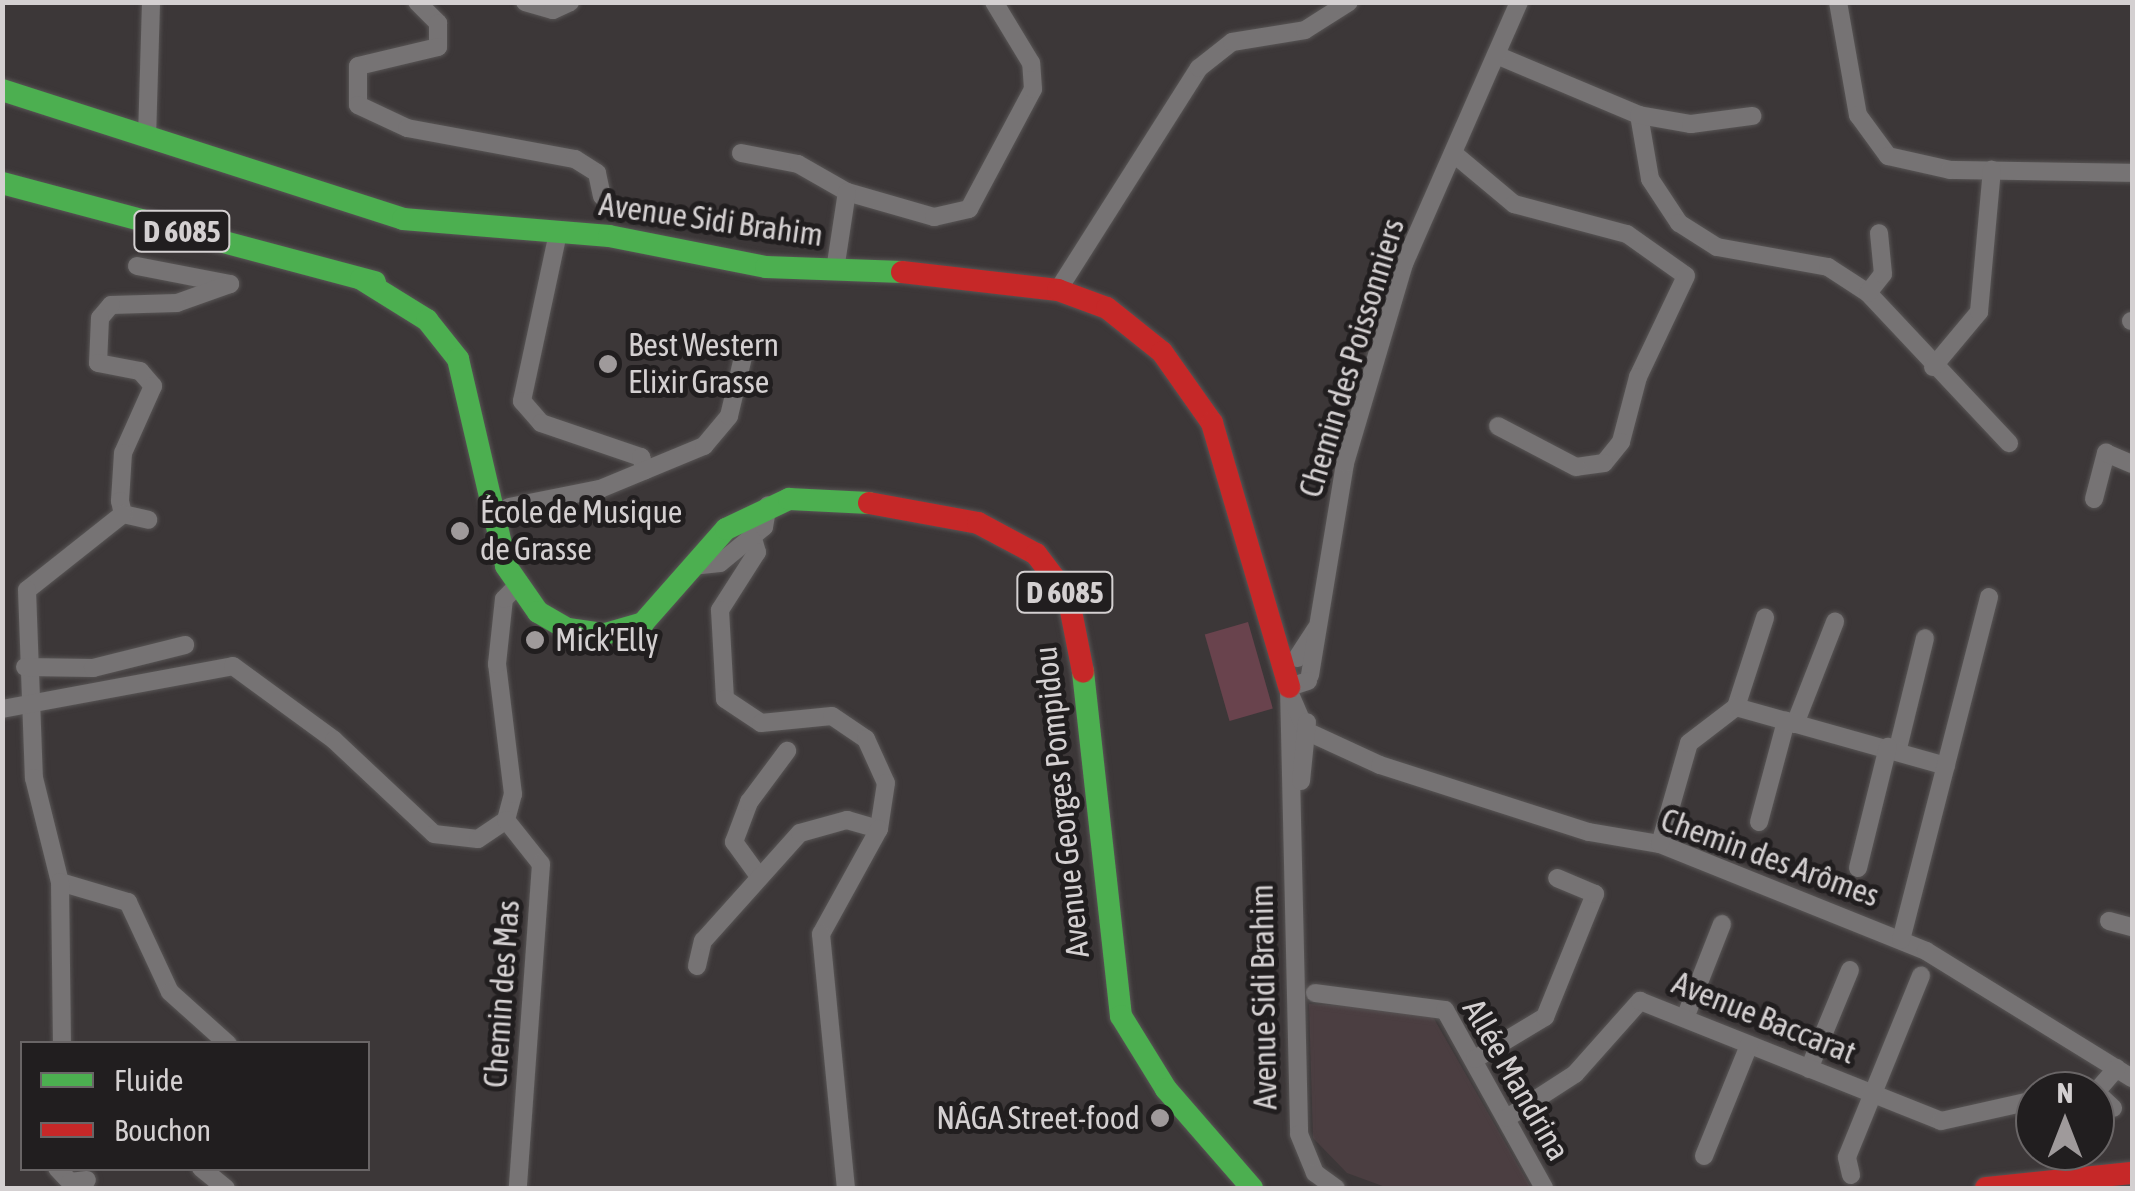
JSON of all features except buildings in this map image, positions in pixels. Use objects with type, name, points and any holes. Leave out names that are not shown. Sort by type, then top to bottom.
[{"type":"main road","name":"Avenue Sidi Brahim","points":[[2,90],[403,219],[558,233],[834,270],[1058,290],[1126,319],[1199,398],[1274,636],[1295,674]]},
{"type":"main road","name":"D 6085","points":[[2,184],[409,294],[454,328],[492,410],[509,507],[516,587]]},
{"type":"main road","name":"D 6085","points":[[361,280],[444,337],[478,417],[498,543],[516,587],[553,623],[606,634],[643,623],[692,566],[768,505]]},
{"type":"main road","points":[[478,417],[500,504],[509,507]]},
{"type":"main road","name":"Avenue Georges Pompidou","points":[[768,505],[839,498],[978,523],[1028,547],[1054,576],[1079,636],[1120,1016],[1166,1089],[1252,1188]]},
{"type":"main road","points":[[1986,1188],[2132,1173]]},
{"type":"street","points":[[147,138],[151,2]]},
{"type":"street","points":[[417,2],[438,23],[438,47],[358,66],[352,86],[358,105],[407,128],[575,159],[596,173],[602,196]]},
{"type":"street","points":[[525,2],[553,10],[570,2]]},
{"type":"street","points":[[741,152],[815,170],[847,192],[934,216],[977,201],[1033,89],[1031,63],[994,2]]},
{"type":"street","points":[[1058,290],[1207,60],[1232,42],[1305,30],[1350,2]]},
{"type":"street","name":"Chemin des Poissonniers","points":[[1295,674],[1316,628],[1345,463],[1404,264],[1501,56],[1518,2]]},
{"type":"street","points":[[1838,2],[1870,142],[1918,165],[2132,173]]},
{"type":"street","points":[[1501,56],[1639,115],[1691,124],[1752,116]]},
{"type":"street","points":[[1639,115],[1650,179],[1678,223],[1717,247],[1828,267],[1868,294],[1933,367],[2010,442]]},
{"type":"street","points":[[1453,152],[1514,204],[1627,234],[1686,276],[1638,378],[1621,442],[1604,463],[1576,468],[1498,426]]},
{"type":"street","points":[[1933,367],[1979,312],[1992,170]]},
{"type":"street","points":[[834,270],[847,192]]},
{"type":"street","points":[[558,233],[522,401],[541,424],[641,458],[645,470]]},
{"type":"street","points":[[1868,294],[1883,274],[1879,233]]},
{"type":"street","points":[[123,514],[123,454],[154,386],[140,371],[98,363],[100,318],[111,305],[177,303],[230,284],[137,266]]},
{"type":"street","points":[[509,507],[645,470],[715,438],[744,353]]},
{"type":"street","points":[[2094,500],[2106,453],[2132,464]]},
{"type":"street","points":[[692,566],[720,563],[768,520],[768,505]]},
{"type":"street","points":[[62,1041],[60,882],[26,705],[30,582],[123,514],[148,520]]},
{"type":"street","points":[[752,535],[757,552],[720,610],[725,699],[761,724],[832,716],[866,739],[886,783],[880,829],[821,934],[831,966],[846,1188]]},
{"type":"street","points":[[2,709],[233,666],[334,740],[434,834],[478,838],[506,820],[515,764],[497,664],[504,598],[516,587]]},
{"type":"street","points":[[1902,940],[1988,597]]},
{"type":"street","points":[[1660,844],[1689,743],[1736,707],[1765,618]]},
{"type":"street","points":[[1759,822],[1791,722],[1834,622]]},
{"type":"street","points":[[1858,868],[1925,638]]},
{"type":"street","points":[[25,667],[94,668],[184,644]]},
{"type":"street","name":"Avenue Sidi Brahim","points":[[1295,674],[1306,731],[1296,816]]},
{"type":"street","name":"Avenue Sidi Brahim","points":[[1295,674],[1299,1134],[1316,1181],[1336,1188]]},
{"type":"street","points":[[1736,707],[1946,766]]},
{"type":"street","name":"Chemin des Arômes","points":[[1306,731],[1404,774],[1660,844],[1902,940],[2125,1073]]},
{"type":"street","points":[[758,875],[734,842],[748,802],[787,751]]},
{"type":"street","name":"Chemin des Mas","points":[[506,820],[542,864],[518,1188]]},
{"type":"street","points":[[697,966],[703,941],[758,875],[814,826],[847,820],[880,829]]},
{"type":"street","points":[[1475,1059],[1545,1016],[1595,894],[1556,878]]},
{"type":"street","points":[[60,882],[128,902],[170,992],[225,1041]]},
{"type":"street","points":[[2110,921],[2132,927]]},
{"type":"street","points":[[1685,1018],[1722,924]]},
{"type":"street","points":[[1809,1069],[1850,970]]},
{"type":"street","points":[[1852,1176],[1847,1158],[1921,976]]},
{"type":"street","name":"Allée Mandrina","points":[[1314,994],[1436,1004],[1475,1059],[1544,1188]]},
{"type":"street","name":"Avenue Baccarat","points":[[1506,1118],[1576,1074],[1624,1010],[1640,1001],[1950,1122],[2015,1105]]},
{"type":"street","points":[[1704,1156],[1748,1045]]},
{"type":"street","points":[[60,1171],[70,1182],[86,1180]]},
{"type":"street","points":[[206,1171],[226,1188]]},
{"type":"shaded area","points":[[1248,622],[1273,709],[1230,721],[1205,634]]},
{"type":"shaded area","points":[[1309,1004],[1429,1010],[1531,1188],[1388,1188],[1347,1173],[1313,1138]]},
{"type":"traffic: fast","points":[[2,90],[403,219],[609,236],[766,267],[902,272]]},
{"type":"traffic: fast","points":[[2,183],[375,282]]},
{"type":"traffic: fast","points":[[361,279],[427,320],[458,359],[506,566],[538,612],[568,629],[605,634],[643,623],[726,529],[789,499],[869,503]]},
{"type":"traffic: fast","points":[[1083,672],[1121,1016],[1166,1089],[1252,1188]]},
{"type":"traffic: jam","points":[[902,272],[1058,290],[1107,308],[1162,352],[1212,423],[1289,687]]},
{"type":"traffic: jam","points":[[869,503],[978,523],[1036,554],[1068,596],[1083,672]]},
{"type":"traffic: jam","points":[[1986,1188],[2132,1173]]},
{"type":"place","name":"Best Western Elixir Grasse","points":[[608,364]]},
{"type":"place","name":"École de Musique de Grasse","points":[[460,531]]},
{"type":"place","name":"Mick'Elly","points":[[535,640]]},
{"type":"place","name":"NÂGA Street-food","points":[[1160,1118]]}]
